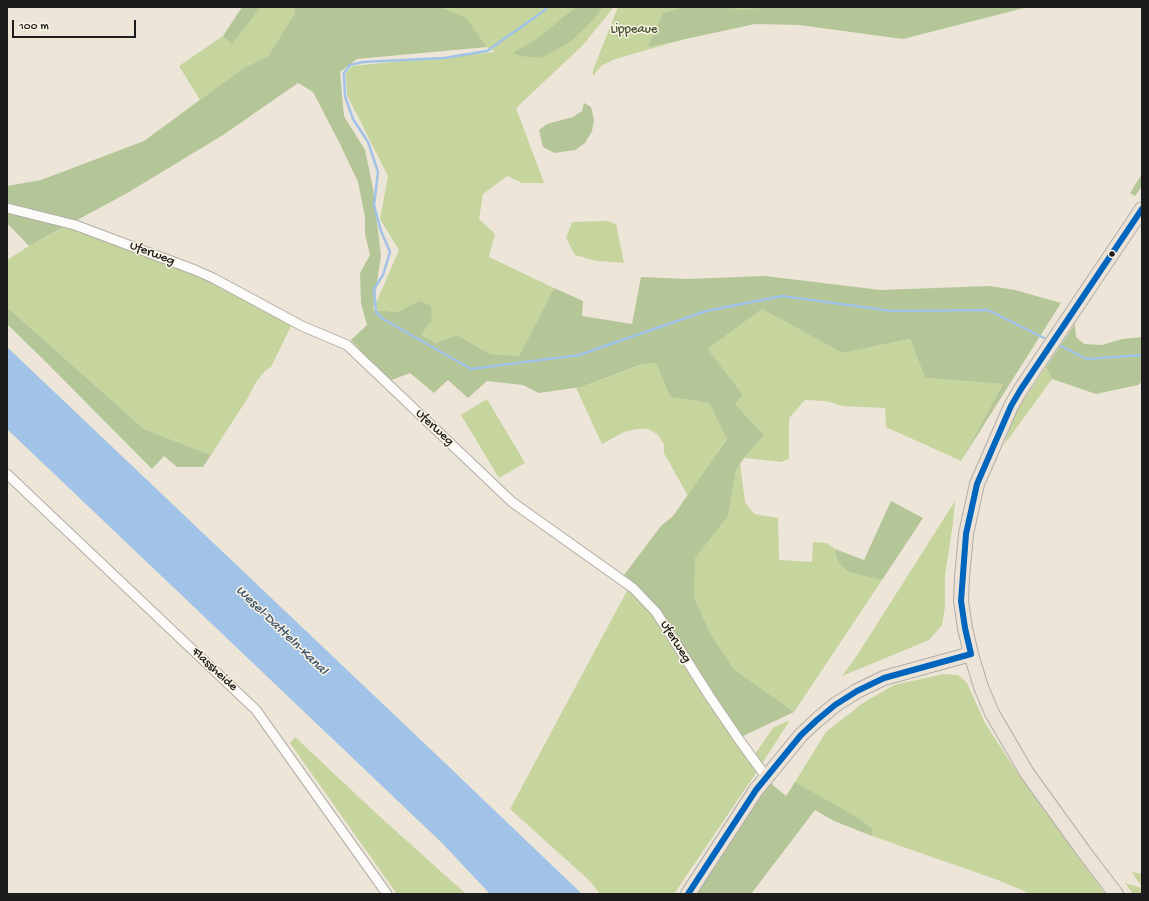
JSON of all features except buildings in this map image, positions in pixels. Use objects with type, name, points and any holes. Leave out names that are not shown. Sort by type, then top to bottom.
[{"type":"main road","points":[[1116,894],[1027,773],[992,713],[981,687],[965,628],[962,608],[962,577],[966,534],[976,484],[1011,406],[1021,389],[1140,218]]},
{"type":"main road","points":[[688,894],[756,790],[801,736],[835,705],[857,691],[884,678],[971,654]]},
{"type":"street","name":"Uferweg","points":[[7,208],[75,225],[195,270],[213,278],[302,326],[347,345],[512,502],[633,588],[656,612],[740,742],[767,778]]},
{"type":"street","name":"Flassheide","points":[[7,474],[256,710],[387,894]]},
{"type":"green space","points":[[242,7],[261,7],[232,44],[223,36]]},
{"type":"green space","points":[[261,7],[295,7],[295,13],[268,56],[242,69],[200,100],[179,66],[223,36],[232,43]]},
{"type":"green space","points":[[295,7],[439,7],[466,18],[487,47],[357,59],[340,72],[344,116],[365,150],[373,188],[381,256],[373,310],[398,312],[419,301],[431,306],[432,320],[421,335],[436,343],[457,335],[490,354],[519,356],[554,288],[583,301],[582,316],[632,324],[641,277],[686,279],[765,276],[881,290],[990,286],[1015,290],[1061,303],[961,461],[1003,384],[925,378],[910,339],[842,353],[762,309],[708,349],[743,395],[735,404],[764,435],[744,458],[736,470],[728,516],[695,558],[694,597],[711,635],[734,669],[794,712],[741,737],[657,607],[624,575],[661,526],[673,516],[727,439],[709,403],[670,397],[656,363],[643,364],[581,387],[539,393],[523,385],[487,381],[468,398],[448,380],[434,393],[410,373],[389,381],[351,340],[367,325],[361,303],[360,273],[370,255],[365,234],[365,217],[358,182],[313,92],[298,83],[223,135],[129,192],[29,246],[7,223],[7,186],[41,180],[144,141],[242,69],[268,56],[295,13]]},
{"type":"green space","points":[[384,7],[614,7],[582,46],[516,108],[544,183],[522,183],[507,176],[483,194],[479,219],[495,234],[489,257],[554,288],[519,356],[490,354],[457,335],[436,343],[421,335],[432,320],[398,312],[373,310],[399,250],[380,219],[388,176],[347,95],[346,73],[352,66],[495,52],[487,47],[472,27]]},
{"type":"green space","points":[[577,7],[603,7],[593,20],[570,42],[541,58],[520,56],[513,53],[538,38]]},
{"type":"green space","name":"Lippeaue","points":[[618,7],[988,7],[734,25],[615,59],[601,66],[593,76],[593,70]]},
{"type":"green space","name":"Lippeaue","points":[[686,7],[723,7],[743,10],[767,7],[1028,7],[903,39],[799,25],[755,24],[648,47],[663,13]]},
{"type":"green space","points":[[584,103],[591,107],[594,120],[592,131],[585,143],[575,150],[554,153],[543,147],[539,130],[547,124],[573,117],[582,111]]},
{"type":"green space","points":[[1142,174],[1142,186],[1135,196],[1130,193]]},
{"type":"green space","points":[[607,221],[616,224],[624,263],[597,261],[575,255],[566,238],[572,222]]},
{"type":"green space","points":[[67,226],[214,281],[292,324],[271,367],[266,370],[256,382],[247,399],[211,455],[144,429],[7,307],[7,260],[29,246]]},
{"type":"green space","points":[[7,307],[144,429],[211,455],[203,467],[177,467],[164,456],[152,469],[7,324]]},
{"type":"green space","points":[[762,309],[842,353],[910,339],[925,378],[1003,384],[961,461],[886,427],[885,408],[843,406],[826,401],[805,400],[789,418],[789,459],[781,462],[744,458],[764,435],[735,404],[743,395],[708,349]]},
{"type":"green space","points":[[1075,324],[1076,337],[1084,344],[1102,345],[1122,339],[1142,337],[1142,382],[1138,385],[1096,394],[1052,379],[1046,367]]},
{"type":"green space","points":[[656,363],[670,397],[709,403],[727,438],[688,496],[664,453],[664,444],[657,434],[648,429],[636,429],[624,432],[602,444],[576,388],[644,364]]},
{"type":"green space","points":[[1046,367],[1052,379],[1004,445],[1014,414]]},
{"type":"green space","points":[[487,399],[525,463],[499,478],[461,415]]},
{"type":"green space","points":[[740,464],[745,502],[754,514],[778,518],[779,560],[812,562],[813,542],[827,543],[835,549],[837,559],[867,575],[882,580],[794,712],[734,669],[711,635],[694,597],[694,558],[728,516],[736,470]]},
{"type":"green space","points":[[891,501],[923,518],[882,580],[849,572],[837,559],[835,549],[864,560]]},
{"type":"green space","points":[[955,501],[945,575],[945,607],[942,625],[929,640],[842,676],[856,657]]},
{"type":"green space","points":[[628,589],[652,614],[749,763],[773,728],[790,720],[674,894],[600,894],[590,881],[510,809]]},
{"type":"green space","points":[[944,674],[958,675],[967,683],[985,723],[1018,774],[1105,894],[1031,894],[998,880],[872,836],[872,828],[795,782],[826,732],[863,703],[894,685]]},
{"type":"green space","points":[[295,737],[378,815],[466,894],[397,894],[290,743]]},
{"type":"green space","points":[[768,781],[786,796],[795,782],[858,818],[872,828],[872,836],[834,821],[815,810],[751,894],[695,894]]},
{"type":"green space","points":[[1132,872],[1142,874],[1142,887]]},
{"type":"green space","points":[[1125,883],[1142,888],[1142,894],[1133,894]]},
{"type":"water","name":"Wesel-Datteln-Kanal","points":[[7,347],[582,894],[490,894],[442,843],[7,429]]},
{"type":"waterway","points":[[547,7],[545,10],[487,51],[444,58],[363,62],[350,65],[344,73],[345,96],[353,119],[368,142],[378,172],[374,205],[381,231],[390,252],[383,275],[374,289],[376,312],[383,319],[471,369],[579,355],[706,311],[782,296],[892,311],[988,310],[1044,338]]},
{"type":"waterway","points":[[1059,345],[1087,359],[1142,355]]},
{"type":"transit line","points":[[971,654],[961,601],[966,534],[977,484],[1011,406],[1021,389],[1142,209]]},
{"type":"transit line","points":[[688,894],[756,790],[801,735],[817,720],[835,705],[857,691],[884,678],[971,654]]}]
